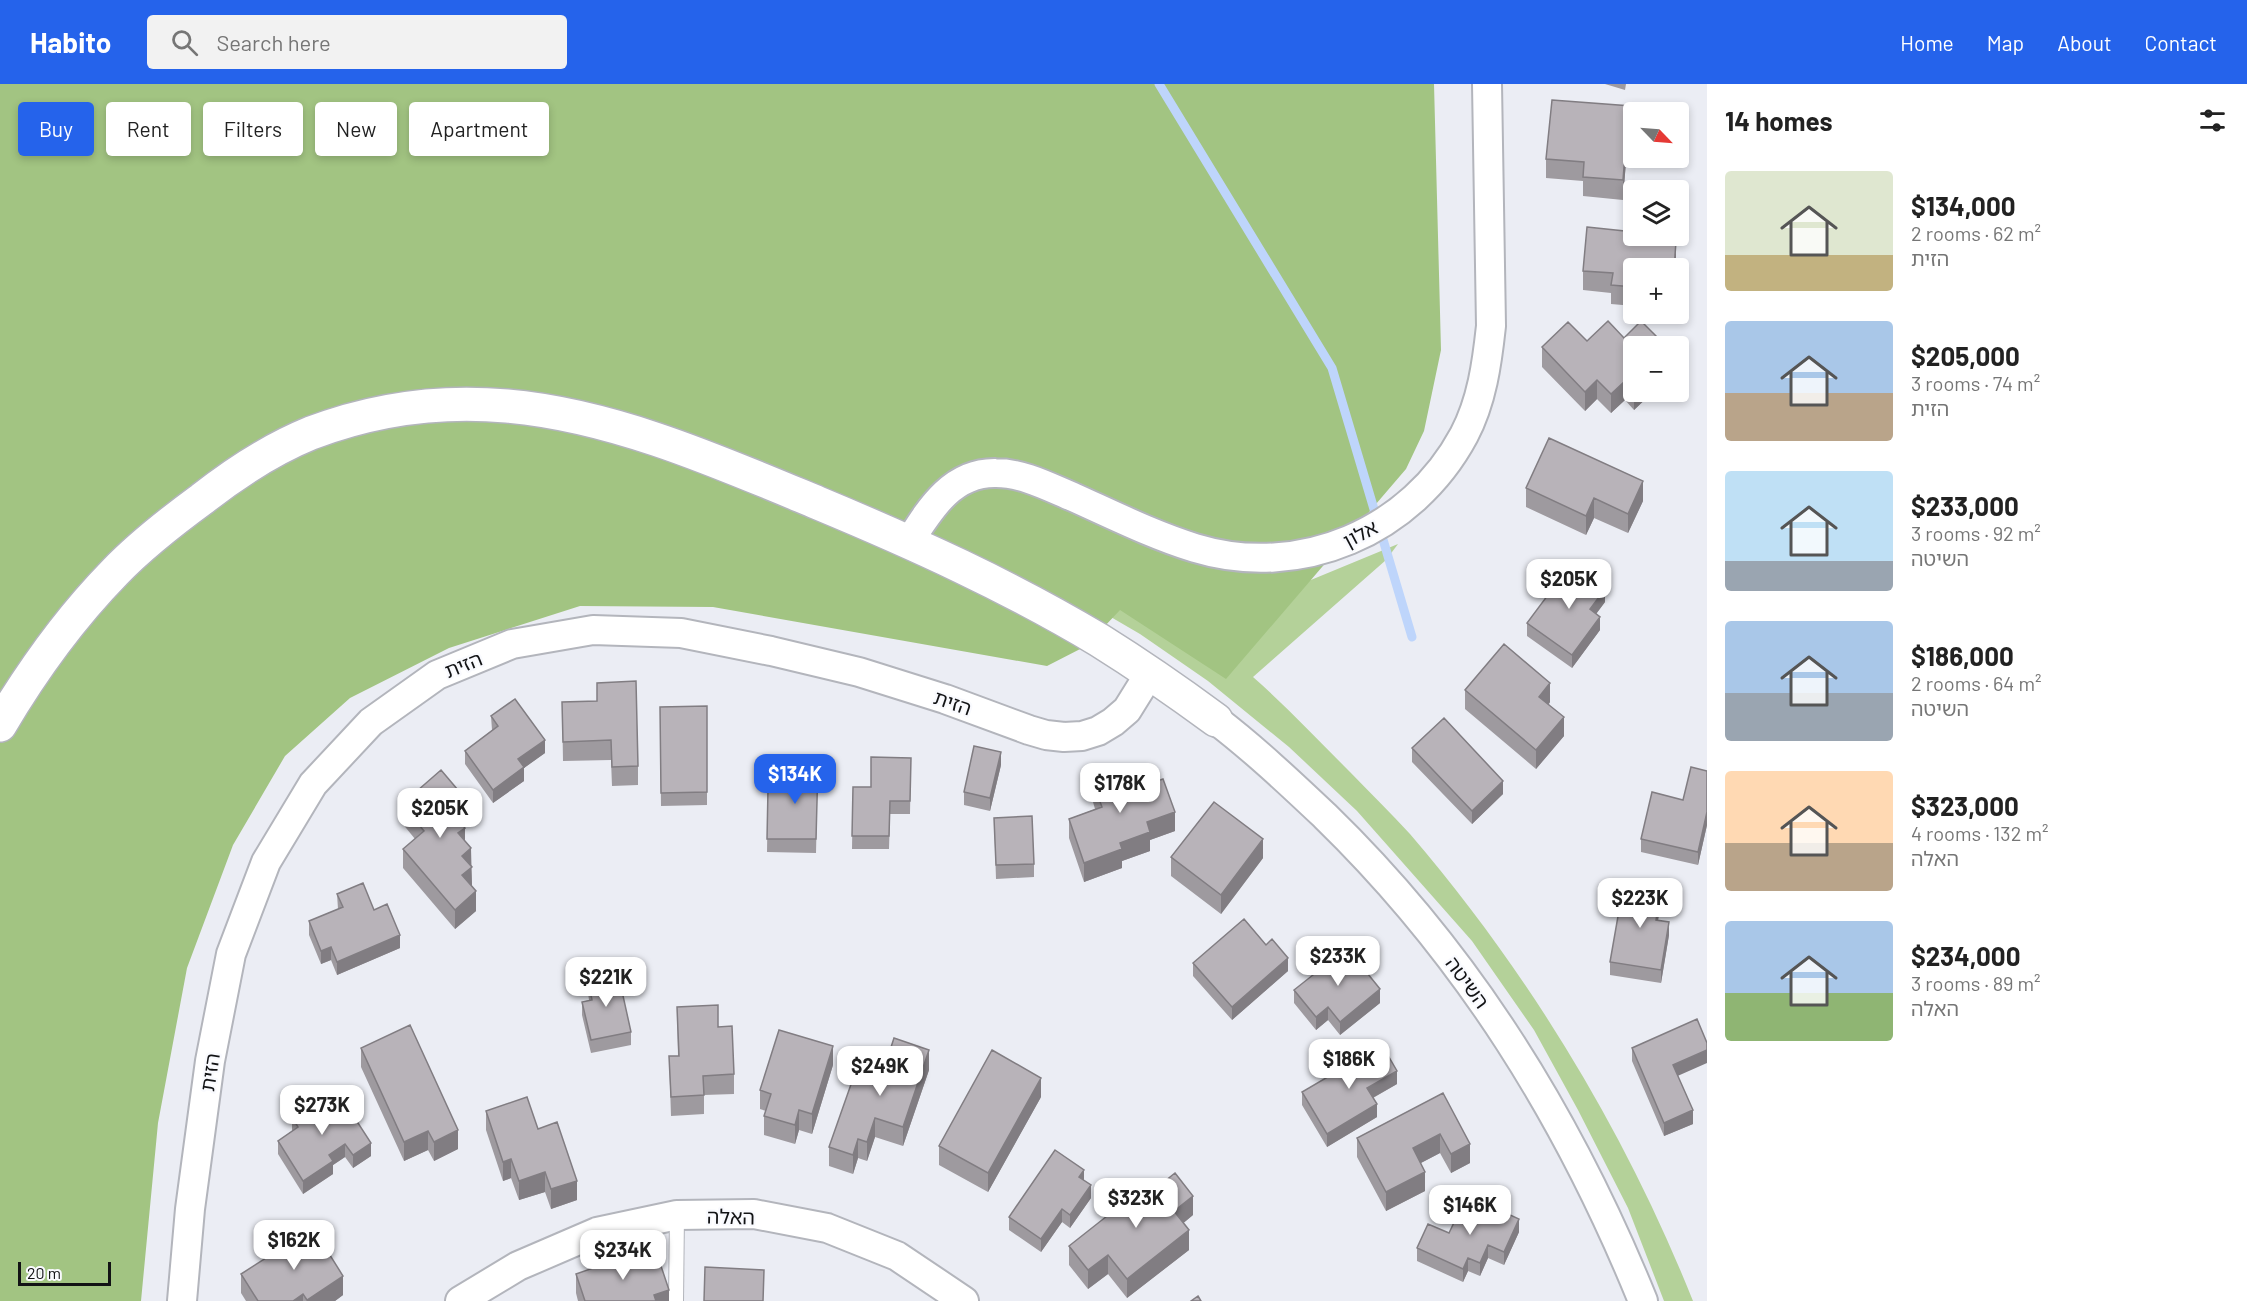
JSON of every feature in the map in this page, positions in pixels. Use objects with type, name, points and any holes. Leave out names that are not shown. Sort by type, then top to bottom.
[{"type":"main road","points":[[0,725],[56,640],[116,572],[179,516],[228,478],[267,454],[309,434],[354,419],[400,409],[452,404],[507,406],[567,415],[620,429],[713,461],[795,493],[909,542],[1027,600],[1098,640],[1150,673],[1216,720]]},
{"type":"street","name":"אלון","points":[[909,542],[932,506],[945,492],[959,482],[976,475],[996,472],[1019,476],[1047,486],[1187,545],[1225,555],[1253,558],[1305,555],[1355,538],[1390,516],[1420,492],[1445,465],[1455,450],[1478,401],[1487,364],[1491,326],[1487,84]]},
{"type":"street","name":"הזית","points":[[182,1301],[192,1198],[210,1061],[231,954],[266,862],[313,784],[371,722],[437,675],[512,644],[593,630],[681,633],[859,672],[945,699],[1029,730],[1064,737],[1082,736],[1098,731],[1113,722],[1126,710],[1150,673]]},
{"type":"street","name":"השיטה","points":[[1216,720],[1292,784],[1354,845],[1412,909],[1467,978],[1517,1051],[1563,1128],[1605,1211],[1643,1301]]},
{"type":"street","name":"האלה","points":[[460,1301],[518,1266],[597,1232],[677,1215],[754,1214],[827,1228],[897,1256],[964,1301]]},
{"type":"lane","points":[[676,1301],[677,1215]]},
{"type":"green space","points":[[0,84],[1434,84],[1441,350],[1424,431],[1406,469],[1226,679],[1120,610],[1086,646],[1047,666],[713,607],[580,606],[449,648],[350,698],[285,756],[233,845],[187,968],[158,1123],[141,1301],[0,1301]]},
{"type":"green space","points":[[1398,544],[1386,560],[1253,677],[1410,834],[1495,942],[1571,1056],[1605,1115],[1637,1176],[1693,1301],[1664,1301],[1628,1208],[1578,1110],[1534,1030],[1472,941],[1357,811],[1289,747],[1208,681],[1140,634],[1080,599],[1306,582]]},
{"type":"building","points":[[1552,100],[1623,105],[1623,180],[1583,177],[1584,162],[1546,159]]},
{"type":"building","points":[[1587,227],[1623,231],[1623,246],[1676,246],[1675,258],[1623,258],[1623,286],[1611,285],[1613,273],[1583,271]]},
{"type":"building","points":[[1608,321],[1623,337],[1623,383],[1611,394],[1597,380],[1585,392],[1542,347],[1568,322],[1587,341]]},
{"type":"building","points":[[1638,324],[1644,324],[1656,336],[1626,336]]},
{"type":"building","points":[[1549,438],[1643,481],[1628,514],[1594,498],[1586,516],[1526,488]]},
{"type":"building","points":[[1571,564],[1605,589],[1590,609],[1600,617],[1572,655],[1527,623]]},
{"type":"building","points":[[1504,644],[1550,683],[1539,697],[1564,717],[1536,750],[1465,690]]},
{"type":"building","points":[[636,681],[638,766],[612,767],[611,740],[563,742],[562,702],[597,701],[597,683]]},
{"type":"building","points":[[515,699],[545,740],[518,759],[524,767],[493,790],[465,751],[498,726],[491,716]]},
{"type":"building","points":[[707,706],[707,792],[661,793],[660,707]]},
{"type":"building","points":[[1444,718],[1503,781],[1472,811],[1412,748]]},
{"type":"building","points":[[974,746],[1001,752],[990,798],[964,792]]},
{"type":"building","points":[[871,757],[911,758],[910,801],[890,801],[889,836],[852,836],[853,787],[871,787]]},
{"type":"building","points":[[788,763],[818,763],[816,839],[767,839],[768,789],[787,789]]},
{"type":"building","points":[[1137,767],[1143,786],[1163,779],[1175,812],[1147,822],[1150,832],[1120,843],[1122,849],[1084,863],[1069,819],[1102,807],[1093,783]]},
{"type":"building","points":[[1691,767],[1707,771],[1707,812],[1698,852],[1641,839],[1652,792],[1683,800]]},
{"type":"building","points":[[441,770],[463,796],[448,808],[465,828],[458,833],[471,848],[462,856],[472,867],[462,875],[476,891],[455,910],[403,849],[424,831],[402,804]]},
{"type":"building","points":[[1214,802],[1263,839],[1221,895],[1171,857]]},
{"type":"building","points":[[1032,816],[1034,864],[996,865],[994,818]]},
{"type":"building","points":[[1624,882],[1661,889],[1656,920],[1669,922],[1661,970],[1610,962]]},
{"type":"building","points":[[363,883],[374,910],[387,904],[400,935],[337,962],[331,947],[321,951],[309,921],[343,907],[337,894]]},
{"type":"building","points":[[1244,919],[1266,945],[1272,939],[1288,958],[1232,1007],[1193,963]]},
{"type":"building","points":[[1347,948],[1380,989],[1340,1022],[1328,1007],[1316,1017],[1294,990]]},
{"type":"building","points":[[618,973],[631,1032],[591,1040],[582,1002],[592,1000],[588,980]]},
{"type":"building","points":[[718,1005],[718,1027],[732,1026],[734,1074],[703,1076],[704,1095],[671,1097],[669,1056],[679,1056],[677,1007]]},
{"type":"building","points":[[1697,1019],[1707,1043],[1707,1050],[1673,1065],[1693,1110],[1664,1123],[1632,1048]]},
{"type":"building","points":[[410,1025],[458,1130],[434,1142],[428,1131],[404,1142],[361,1048]]},
{"type":"building","points":[[779,1030],[833,1046],[812,1114],[799,1110],[795,1125],[764,1116],[771,1094],[760,1090]]},
{"type":"building","points":[[894,1038],[929,1050],[903,1127],[875,1118],[867,1142],[858,1139],[853,1155],[829,1147],[855,1073],[880,1081]]},
{"type":"building","points":[[1382,1045],[1397,1071],[1367,1088],[1377,1104],[1327,1134],[1302,1092]]},
{"type":"building","points":[[992,1050],[1041,1078],[988,1173],[939,1146]]},
{"type":"building","points":[[328,1093],[339,1110],[347,1106],[371,1143],[353,1155],[345,1144],[329,1155],[333,1161],[303,1181],[278,1141],[298,1127],[292,1117]]},
{"type":"building","points":[[1443,1093],[1470,1144],[1451,1154],[1440,1134],[1413,1148],[1425,1172],[1386,1192],[1357,1138]]},
{"type":"building","points":[[527,1097],[538,1129],[557,1122],[577,1181],[551,1189],[545,1172],[519,1181],[511,1159],[503,1162],[486,1111]]},
{"type":"building","points":[[1055,1150],[1084,1170],[1079,1177],[1091,1185],[1070,1215],[1062,1209],[1041,1239],[1009,1217]]},
{"type":"building","points":[[1175,1173],[1193,1196],[1174,1211],[1189,1230],[1127,1279],[1108,1255],[1088,1270],[1069,1246],[1140,1190],[1145,1197]]},
{"type":"building","points":[[1478,1200],[1519,1219],[1504,1252],[1488,1245],[1480,1263],[1468,1258],[1463,1269],[1417,1248],[1428,1224],[1449,1233],[1458,1214],[1469,1220]]},
{"type":"building","points":[[313,1228],[343,1276],[307,1300],[303,1294],[293,1301],[258,1301],[241,1274]]},
{"type":"building","points":[[636,1253],[641,1267],[659,1260],[669,1290],[654,1295],[656,1301],[585,1301],[576,1274]]},
{"type":"building","points":[[705,1267],[764,1270],[763,1301],[704,1301]]},
{"type":"building","points":[[1198,1296],[1201,1301],[1191,1301]]},
{"type":"waterway","points":[[1159,84],[1332,368],[1412,637]]}]
